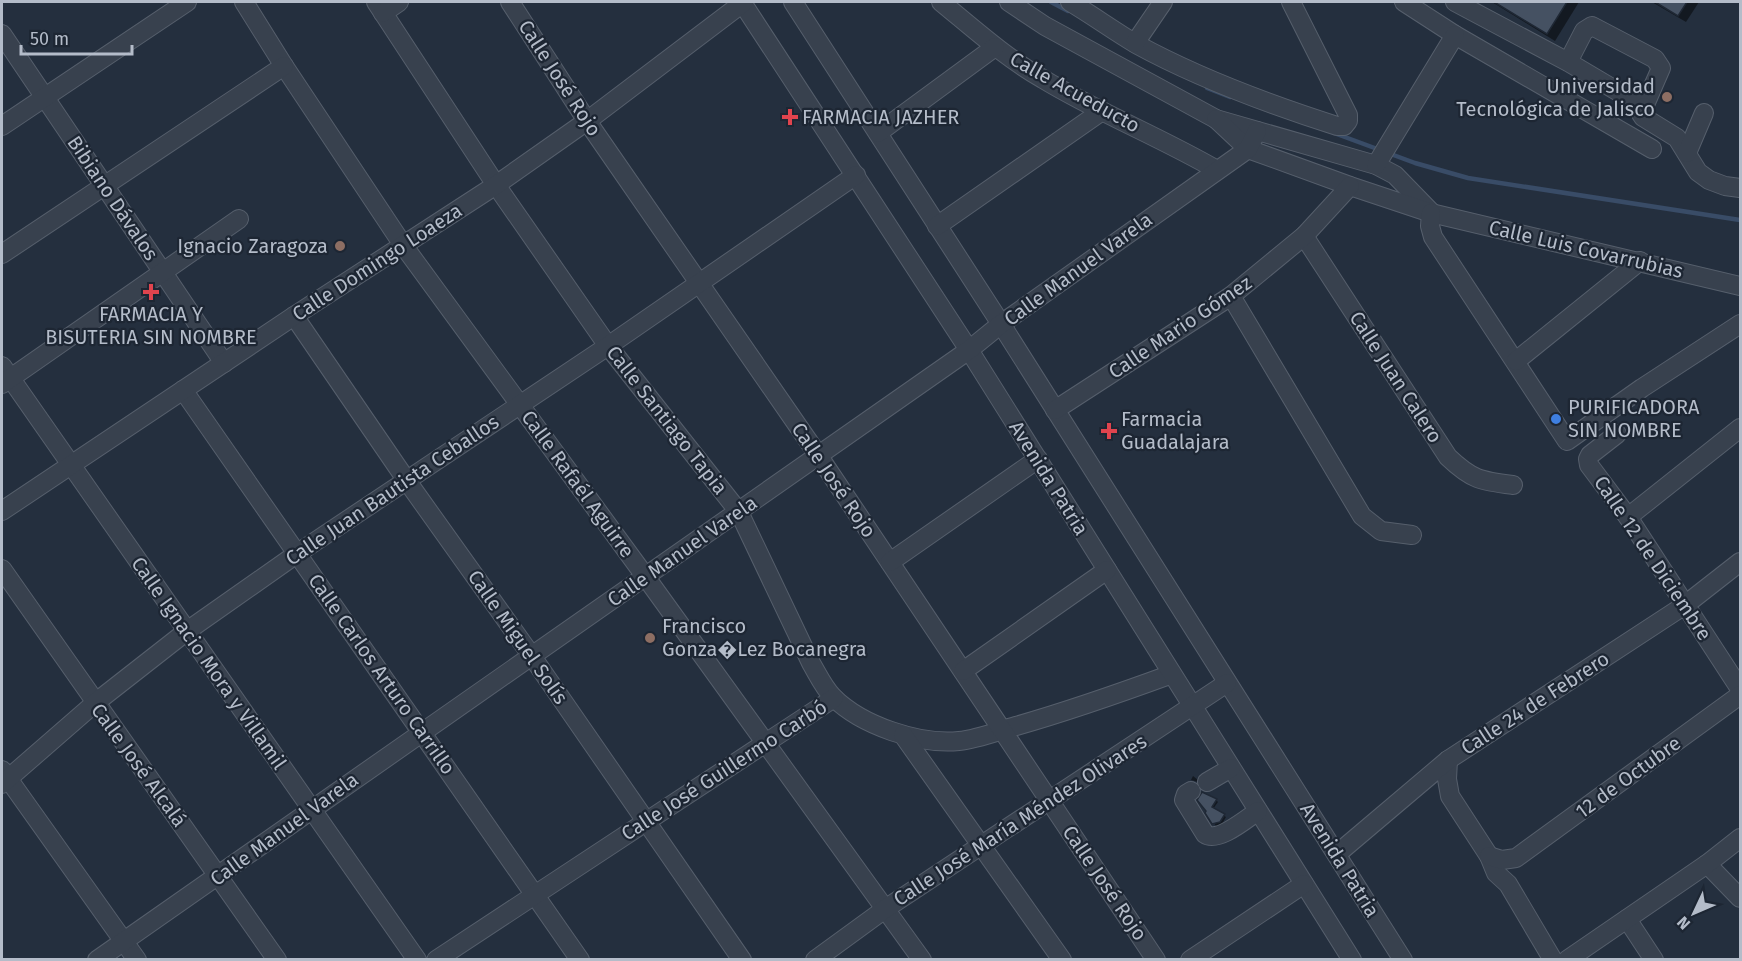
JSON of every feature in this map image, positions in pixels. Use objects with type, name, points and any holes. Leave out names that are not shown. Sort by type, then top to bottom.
[{"type":"street","points":[[2,126],[187,2]]},
{"type":"street","name":"Calle Rafaél Aguirre","points":[[244,2],[403,245],[922,960]]},
{"type":"street","points":[[379,7],[399,2]]},
{"type":"street","name":"Calle José Rojo","points":[[510,2],[587,121],[818,455],[1156,960]]},
{"type":"street","name":"Calle Domingo Loaeza","points":[[2,511],[294,315],[496,185],[587,121],[742,2]]},
{"type":"street","name":"Avenida Patria","points":[[742,2],[969,350],[1352,960]]},
{"type":"street","name":"Avenida Patria","points":[[793,2],[1001,324],[1403,960]]},
{"type":"street","name":"Calle Acueducto","points":[[941,2],[995,47],[1043,80],[1217,170]]},
{"type":"street","name":"Calle Luis Covarrubias","points":[[1009,2],[1045,27],[1216,119],[1257,132],[1378,161],[1395,175],[1431,213]]},
{"type":"street","points":[[1070,2],[1135,43],[1204,78],[1290,111],[1337,126],[1344,126],[1348,121],[1348,115],[1291,2]]},
{"type":"street","points":[[1135,43],[1163,2]]},
{"type":"street","points":[[1455,2],[1568,62],[1644,107]]},
{"type":"street","points":[[1410,4],[1455,34],[1652,149]]},
{"type":"street","name":"Calle Santiago Tapia","points":[[379,7],[496,185],[608,346],[739,512],[811,663],[834,698]]},
{"type":"street","points":[[1568,62],[1584,31],[1592,26],[1655,59],[1660,64],[1660,70],[1641,114],[1677,138],[1698,172],[1709,180],[1725,186],[1740,188]]},
{"type":"street","name":"Bibiano Dávalos","points":[[2,34],[224,363]]},
{"type":"street","points":[[1378,161],[1455,34]]},
{"type":"street","points":[[878,134],[995,47]]},
{"type":"street","points":[[2,254],[284,66]]},
{"type":"street","points":[[937,226],[1102,111]]},
{"type":"street","points":[[1688,153],[1704,113]]},
{"type":"street","name":"Calle Luis Covarrubias","points":[[1216,119],[1248,149],[1431,213],[1740,286]]},
{"type":"street","name":"Calle Manuel Varela","points":[[97,960],[969,350],[1001,324],[1248,149],[1257,132]]},
{"type":"street","name":"Calle Juan Bautista Ceballos","points":[[4,777],[187,631],[298,553],[608,346],[856,175]]},
{"type":"street","name":"Calle Mario Gómez","points":[[1055,410],[1231,296],[1304,236],[1350,186]]},
{"type":"street","points":[[1431,213],[1432,237],[1568,441],[1642,388],[1740,324]]},
{"type":"street","points":[[4,376],[163,272],[239,219]]},
{"type":"street","name":"Calle Juan Calero","points":[[1304,236],[1448,457],[1462,471],[1479,480],[1513,485]]},
{"type":"street","points":[[1516,361],[1640,261]]},
{"type":"street","points":[[1231,296],[1362,516],[1381,531],[1412,535]]},
{"type":"street","name":"Calle Miguel Solís","points":[[294,315],[407,481],[531,655],[742,960]]},
{"type":"street","name":"Calle Ignacio Mora y Villamil","points":[[4,376],[71,465],[417,960]]},
{"type":"street","name":"Calle Carlos Arturo Carrillo","points":[[183,390],[580,960]]},
{"type":"street","points":[[1628,517],[1740,428]]},
{"type":"street","name":"Calle 12 de Diciembre","points":[[1617,434],[1590,455],[1589,465],[1628,517],[1740,689]]},
{"type":"street","points":[[890,562],[1038,459]]},
{"type":"street","name":"Calle 24 de Febrero","points":[[1337,854],[1448,760],[1685,605],[1740,562]]},
{"type":"street","name":"Calle José Alcalá","points":[[2,569],[277,960]]},
{"type":"street","points":[[963,671],[1107,570]]},
{"type":"street","name":"Calle José Guillermo Carbó","points":[[436,960],[534,893],[834,698],[876,725],[903,735],[933,741],[960,741],[1077,708],[1172,674]]},
{"type":"street","name":"Calle José María Méndez Olivares","points":[[815,960],[885,909],[1227,683]]},
{"type":"street","name":"12 de Octubre","points":[[1516,858],[1740,695]]},
{"type":"street","points":[[903,735],[1062,960]]},
{"type":"street","points":[[1448,760],[1447,779],[1450,796],[1489,856],[1496,873],[1508,884],[1553,960]]},
{"type":"street","points":[[1231,768],[1186,794],[1184,800],[1209,837],[1218,836],[1258,812]]},
{"type":"street","points":[[4,777],[136,960]]},
{"type":"street","points":[[1414,787],[1435,790],[1450,796]]},
{"type":"street","points":[[1568,960],[1707,864],[1740,838]]},
{"type":"street","points":[[1489,856],[1502,860],[1516,858],[1508,884]]},
{"type":"street","points":[[1707,864],[1740,898]]},
{"type":"street","points":[[1190,960],[1304,884]]},
{"type":"street","points":[[1627,919],[1654,960]]},
{"type":"building","points":[[1494,2],[1567,2],[1547,34]]},
{"type":"building","points":[[1655,2],[1687,2],[1678,16]]},
{"type":"building","points":[[1202,792],[1217,799],[1212,807],[1225,814],[1220,822],[1212,824],[1206,811],[1197,800]]},
{"type":"waterway","points":[[1051,2],[1068,11]]},
{"type":"waterway","points":[[1207,88],[1230,97]]},
{"type":"waterway","points":[[1334,133],[1380,150]]},
{"type":"waterway","points":[[1388,153],[1468,178],[1740,220]]},
{"type":"place","name":"Universidad Tecnológica de Jalisco","points":[[1667,97]]},
{"type":"place","name":"FARMACIA JAZHER","points":[[790,117]]},
{"type":"place","name":"Ignacio Zaragoza","points":[[340,246]]},
{"type":"place","name":"FARMACIA Y BISUTERIA SIN NOMBRE","points":[[151,292]]},
{"type":"place","name":"PURIFICADORA SIN NOMBRE","points":[[1556,419]]},
{"type":"place","name":"Farmacia Guadalajara","points":[[1109,431]]},
{"type":"place","name":"Francisco Gonza�Lez Bocanegra","points":[[650,638]]}]
